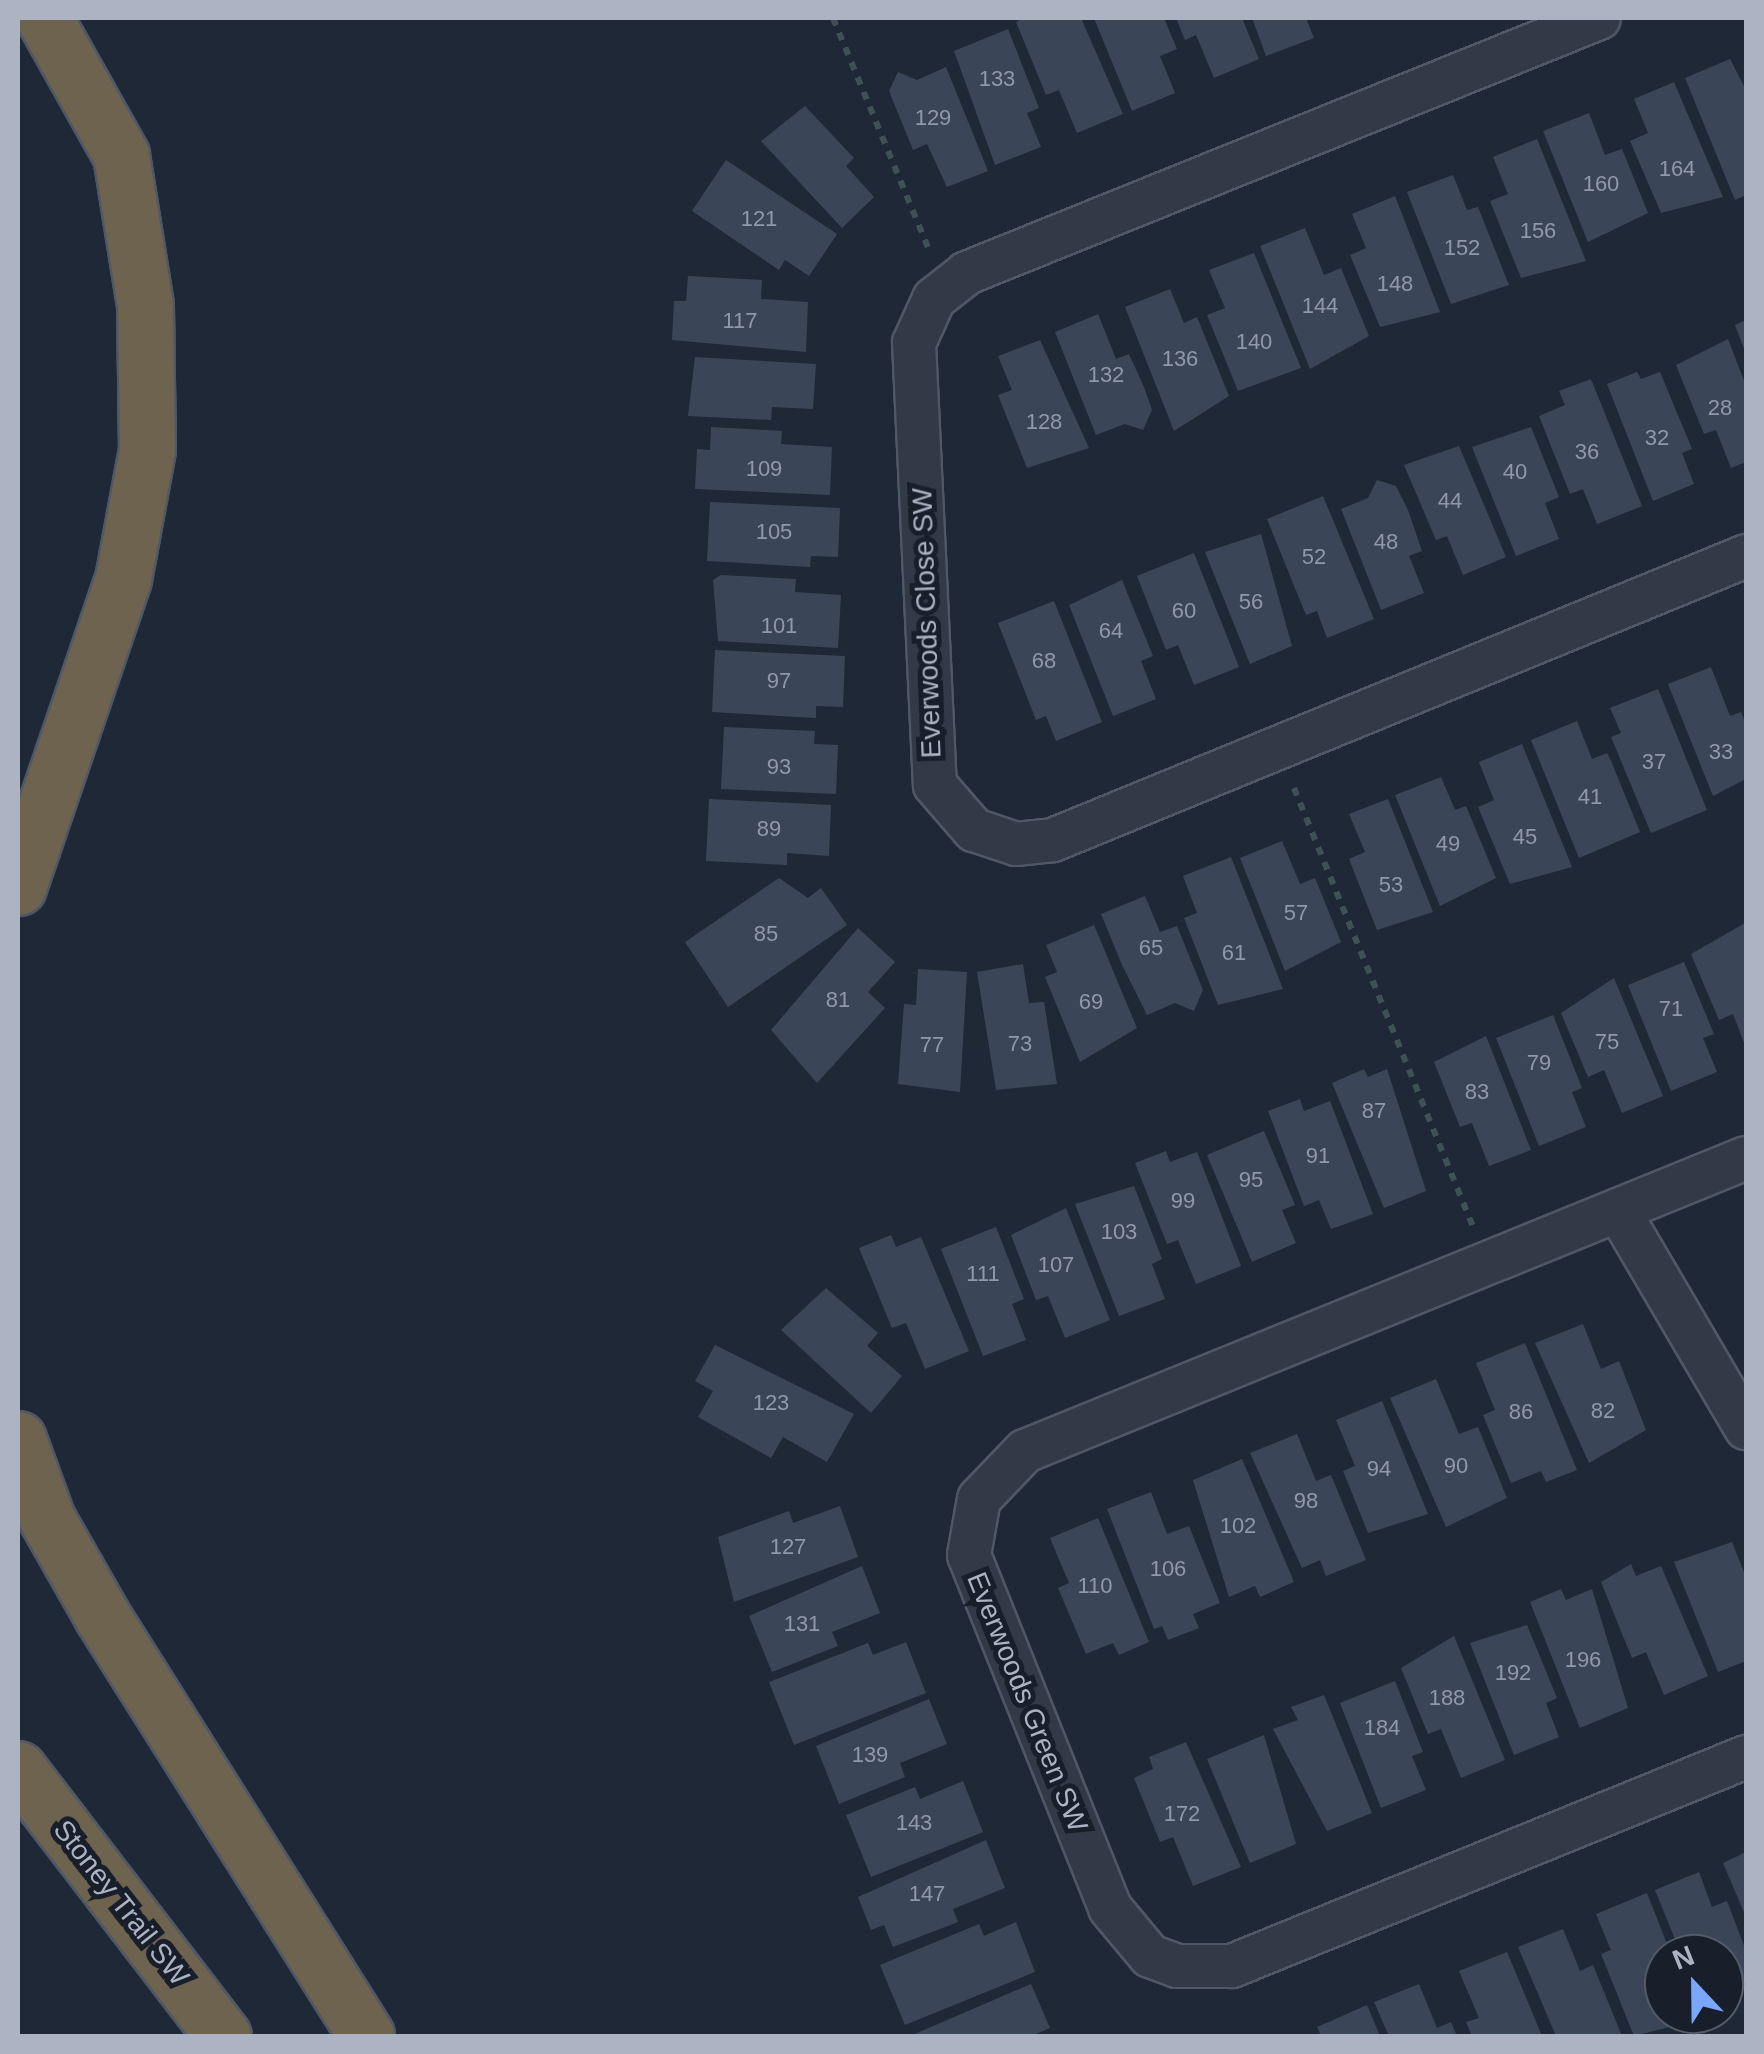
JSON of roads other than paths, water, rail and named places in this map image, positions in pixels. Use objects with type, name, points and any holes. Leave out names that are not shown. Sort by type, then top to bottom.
[{"type":"highway","points":[[18,887],[123,579],[148,449],[144,306],[120,154],[44,18]]},
{"type":"highway","points":[[18,1440],[47,1519],[102,1616],[366,2036]]},
{"type":"highway","name":"Stoney Trail SW","points":[[18,1769],[223,2036]]},
{"type":"street","name":"Everwoods Close SW","points":[[1599,18],[945,288],[914,343],[935,785],[974,830],[1016,844],[1053,840],[1276,745],[1746,556]]},
{"type":"street","name":"Everwoods Green SW","points":[[1746,1158],[1025,1452],[978,1499],[969,1555],[1110,1908],[1150,1956],[1194,1968],[1232,1966],[1746,1757]]},
{"type":"street","points":[[1618,1210],[1746,1428]]}]
